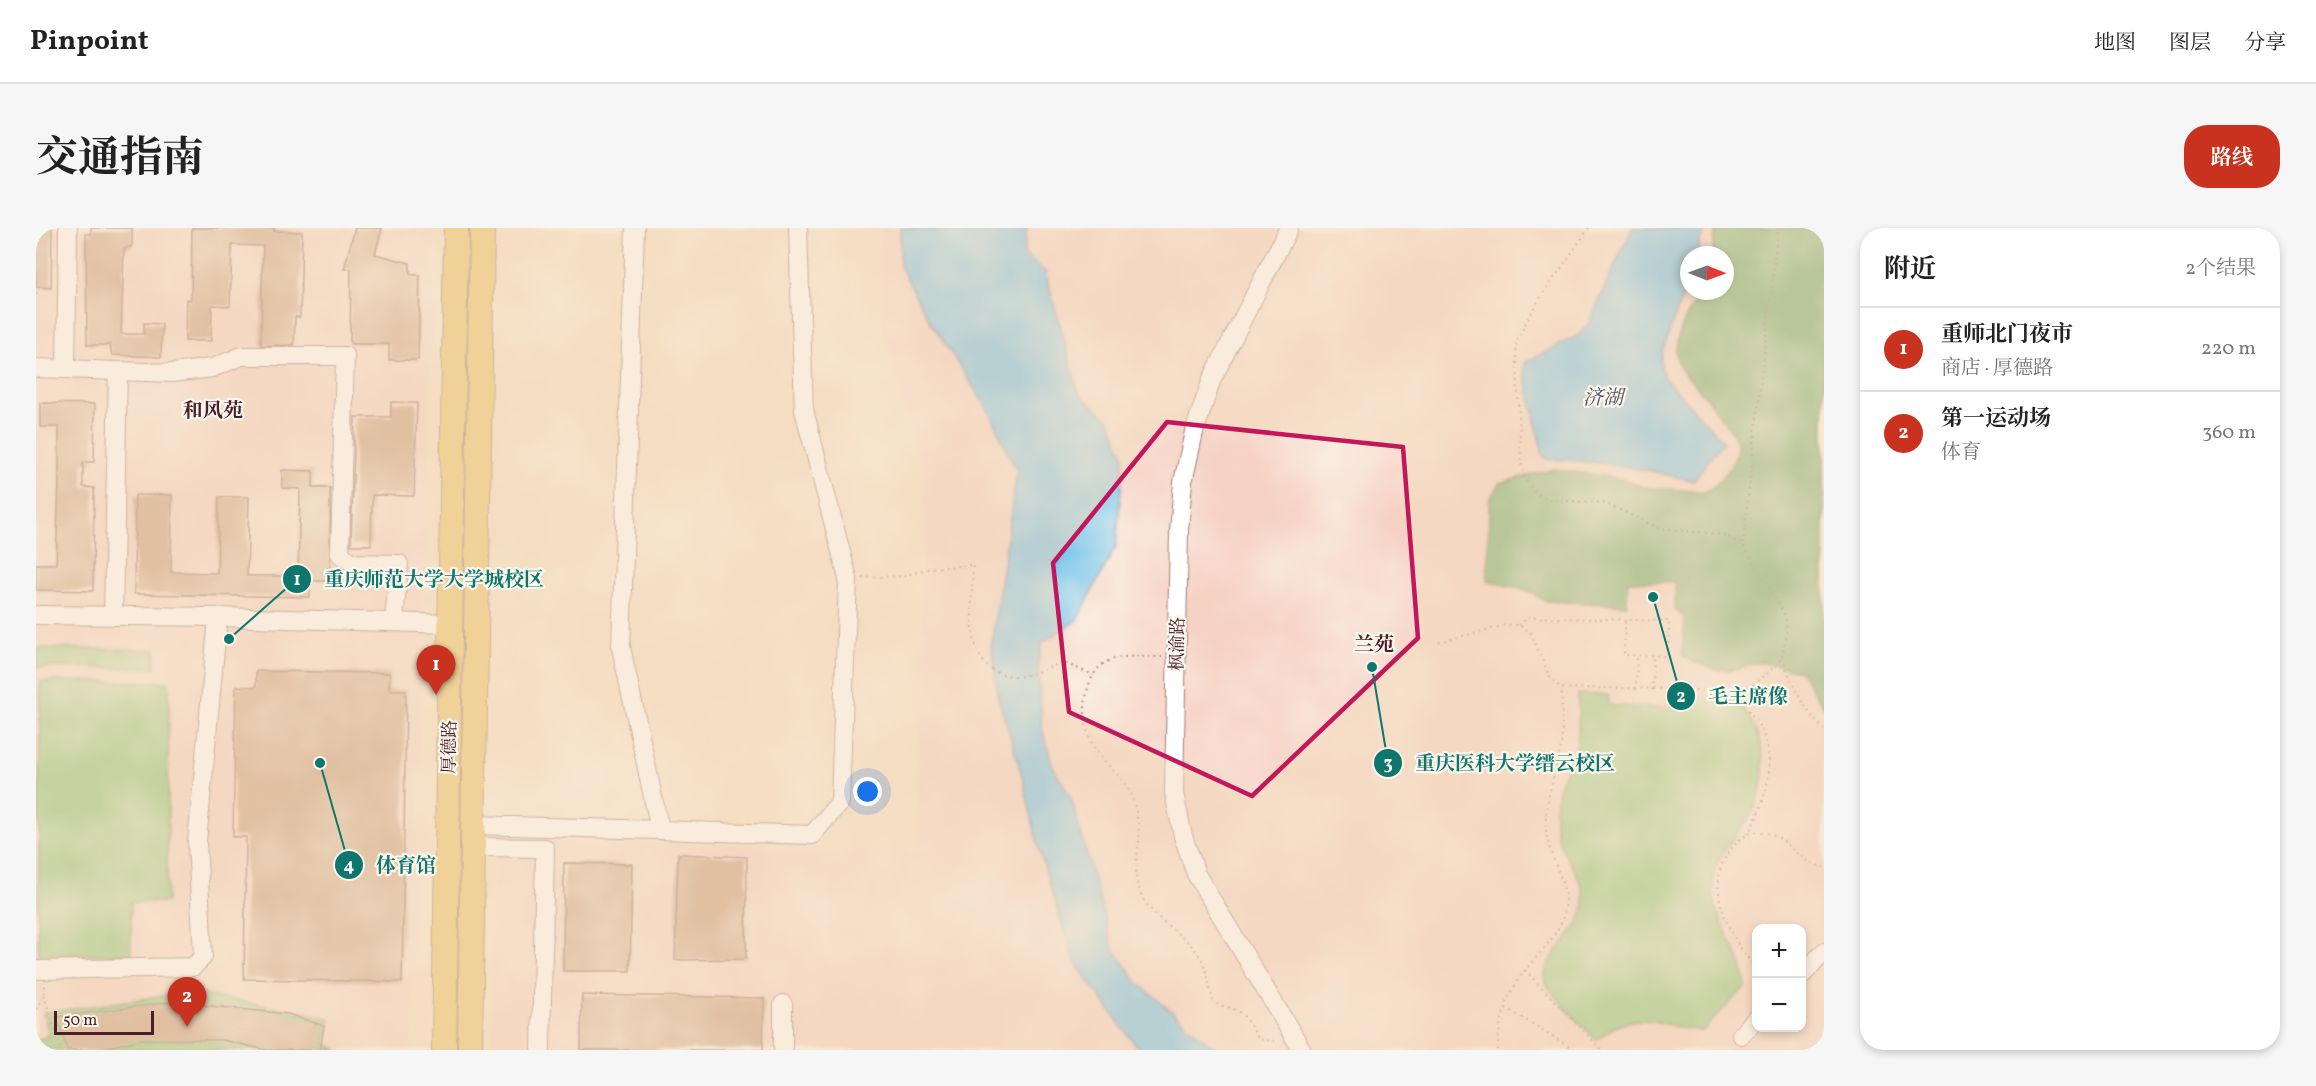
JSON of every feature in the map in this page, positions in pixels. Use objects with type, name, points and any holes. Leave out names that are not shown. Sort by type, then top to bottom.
[{"type":"main road","name":"厚德路","points":[[444,1050],[456,228]]},
{"type":"main road","name":"厚德路","points":[[470,1050],[482,228]]},
{"type":"street","points":[[66,369],[68,228]]},
{"type":"street","points":[[634,228],[621,647],[660,830]]},
{"type":"street","points":[[473,836],[660,830],[812,835],[840,802],[848,579],[804,410],[798,228]]},
{"type":"street","name":"枫渝路","points":[[1289,228],[1212,379],[1194,432],[1183,482],[1179,531],[1174,793],[1183,836],[1196,874],[1300,1047]]},
{"type":"street","points":[[36,368],[172,372],[202,369],[242,356],[345,356],[340,554],[352,563],[399,564],[394,622]]},
{"type":"street","points":[[113,616],[118,371]]},
{"type":"street","points":[[36,615],[218,617],[451,624]]},
{"type":"street","points":[[41,970],[193,967],[203,957],[197,842],[218,617]]},
{"type":"street","points":[[473,836],[545,848],[541,1050]]},
{"type":"street","points":[[1806,971],[1824,952]]},
{"type":"street","points":[[783,1004],[783,1050]]},
{"type":"street","points":[[1741,1035],[1752,1023]]},
{"type":"path","points":[[1589,228],[1533,309],[1516,342],[1521,464],[1526,481],[1535,493],[1551,500],[1605,503],[1659,528],[1724,535],[1743,545],[1785,615],[1787,630],[1782,657],[1776,666],[1737,698]]},
{"type":"path","points":[[1743,545],[1778,228]]},
{"type":"path","points":[[848,579],[904,576],[930,568],[973,566],[972,631],[975,648],[990,667],[1013,677],[1027,676],[1064,663],[1094,675]]},
{"type":"path","points":[[1519,625],[1528,617],[1669,621],[1668,656],[1624,655],[1625,620]]},
{"type":"path","points":[[1439,642],[1506,625],[1519,625],[1530,633],[1551,680],[1562,688],[1708,691],[1737,698],[1757,722],[1770,756],[1765,797],[1748,834],[1729,850],[1723,863],[1720,893],[1723,914],[1731,933],[1741,951],[1752,963]]},
{"type":"path","points":[[1636,690],[1637,655]]},
{"type":"path","points":[[1652,690],[1653,656]]},
{"type":"path","points":[[1177,657],[1123,657],[1107,662],[1094,675],[1085,695],[1091,744],[1128,786],[1134,803],[1139,838],[1136,873],[1145,903],[1158,919],[1200,956],[1206,968],[1214,1003],[1237,1010],[1259,1039],[1300,1047]]},
{"type":"path","points":[[1782,657],[1798,697],[1807,712],[1824,730]]},
{"type":"path","points":[[1498,1050],[1512,990],[1525,970],[1547,946],[1564,913],[1562,879],[1547,839],[1545,819],[1548,795],[1561,745],[1562,688]]},
{"type":"path","points":[[1748,834],[1756,832],[1778,837],[1808,864],[1824,867]]},
{"type":"path","points":[[41,970],[44,995],[62,1050]]},
{"type":"path","points":[[1525,970],[1602,1050]]},
{"type":"path","points":[[36,1009],[44,995]]},
{"type":"path","points":[[1506,1008],[1575,1050]]},
{"type":"path","points":[[1645,1050],[1650,1050]]},
{"type":"highlighted area","points":[[1167,422],[1403,447],[1418,638],[1252,796],[1069,712],[1053,563]]},
{"type":"shaded area","points":[[36,228],[435,228],[411,1050],[36,1050]]},
{"type":"shaded area","points":[[881,228],[1824,228],[1824,1050],[491,1050],[494,839],[916,850],[924,484],[884,329],[877,264]]},
{"type":"green space","points":[[1716,228],[1824,228],[1824,708],[1800,671],[1760,662],[1731,670],[1716,670],[1691,661],[1682,655],[1685,619],[1675,609],[1675,582],[1628,581],[1627,605],[1546,601],[1527,590],[1487,581],[1489,501],[1499,483],[1554,469],[1622,479],[1644,487],[1705,492],[1717,483],[1733,462],[1736,454],[1736,439],[1681,369],[1676,356],[1682,326],[1697,300],[1734,300],[1734,246],[1713,246]]},
{"type":"green space","points":[[36,648],[156,650],[155,668],[36,667]]},
{"type":"green space","points":[[40,681],[169,682],[167,902],[131,902],[131,955],[38,954]]},
{"type":"green space","points":[[1578,694],[1608,695],[1608,705],[1648,708],[1672,707],[1682,701],[1703,696],[1715,697],[1732,702],[1745,712],[1755,726],[1763,759],[1759,794],[1749,818],[1717,864],[1713,890],[1715,904],[1739,958],[1746,986],[1702,1031],[1648,1020],[1637,1020],[1612,1029],[1596,1040],[1555,996],[1545,978],[1546,968],[1552,958],[1576,927],[1582,915],[1584,903],[1580,882],[1560,844],[1555,817],[1560,783],[1575,753]]},
{"type":"green space","points":[[189,992],[330,1018],[325,1043],[337,1050],[36,1050],[36,1041],[49,1035],[43,1013]]},
{"type":"water","points":[[900,228],[1027,228],[1024,254],[1045,272],[1079,394],[1110,420],[1124,456],[1116,546],[1077,620],[1043,642],[1038,663],[1042,728],[1052,764],[1071,798],[1113,948],[1139,984],[1217,1050],[1139,1050],[1074,961],[1039,849],[1022,775],[998,697],[991,643],[1017,471],[987,408],[929,319],[900,266]]},
{"type":"water","name":"济湖","points":[[1632,228],[1706,228],[1699,246],[1680,246],[1681,300],[1661,355],[1661,369],[1664,378],[1723,441],[1693,481],[1603,463],[1548,459],[1543,456],[1524,369],[1526,362],[1579,335],[1589,323]]},
{"type":"building","points":[[36,228],[52,228],[51,288],[36,287]]},
{"type":"building","points":[[91,228],[132,228],[132,246],[124,249],[121,334],[144,334],[144,323],[162,324],[161,357],[112,355],[110,345],[87,345],[86,234],[91,234]]},
{"type":"building","points":[[192,228],[274,228],[274,231],[302,232],[300,317],[295,317],[294,345],[261,345],[263,246],[232,245],[230,306],[212,305],[211,341],[185,341],[186,299],[191,300]]},
{"type":"building","points":[[355,228],[382,228],[375,254],[410,263],[410,274],[420,275],[418,360],[389,360],[389,344],[350,344],[351,269],[344,269]]},
{"type":"building","points":[[391,402],[417,403],[414,496],[372,495],[371,545],[351,545],[355,417],[391,417]]},
{"type":"building","points":[[40,403],[95,404],[94,462],[83,462],[83,487],[94,488],[93,591],[36,590],[36,564],[56,564],[59,484],[59,427],[40,427]]},
{"type":"building","points":[[282,470],[313,471],[313,488],[330,488],[330,581],[310,581],[310,597],[134,594],[135,495],[172,495],[171,572],[217,573],[219,497],[249,497],[247,576],[298,576],[300,489],[282,488]]},
{"type":"building","points":[[256,671],[390,673],[389,690],[406,690],[402,982],[244,979],[246,837],[233,837],[236,686],[256,687]]},
{"type":"building","points":[[678,854],[747,857],[746,959],[675,960]]},
{"type":"building","points":[[564,863],[632,864],[630,971],[563,971]]},
{"type":"building","points":[[582,995],[764,998],[763,1050],[581,1050]]},
{"type":"building","points":[[171,1002],[288,1014],[324,1026],[320,1050],[267,1050],[222,1040],[142,1039],[96,1050],[67,1050],[57,1017]]},
{"type":"place","name":"毛主席像","points":[[1653,597]]},
{"type":"place","name":"重庆师范大学大学城校区","points":[[229,639]]},
{"type":"place","name":"重庆医科大学缙云校区","points":[[1372,667]]},
{"type":"place","name":"重师北门夜市","points":[[436,695]]},
{"type":"place","name":"体育馆","points":[[320,763]]},
{"type":"place","name":"第一运动场","points":[[187,1027]]},
{"type":"district","name":"和风苑","points":[[213,410]]},
{"type":"district","name":"兰苑","points":[[1374,644]]}]
